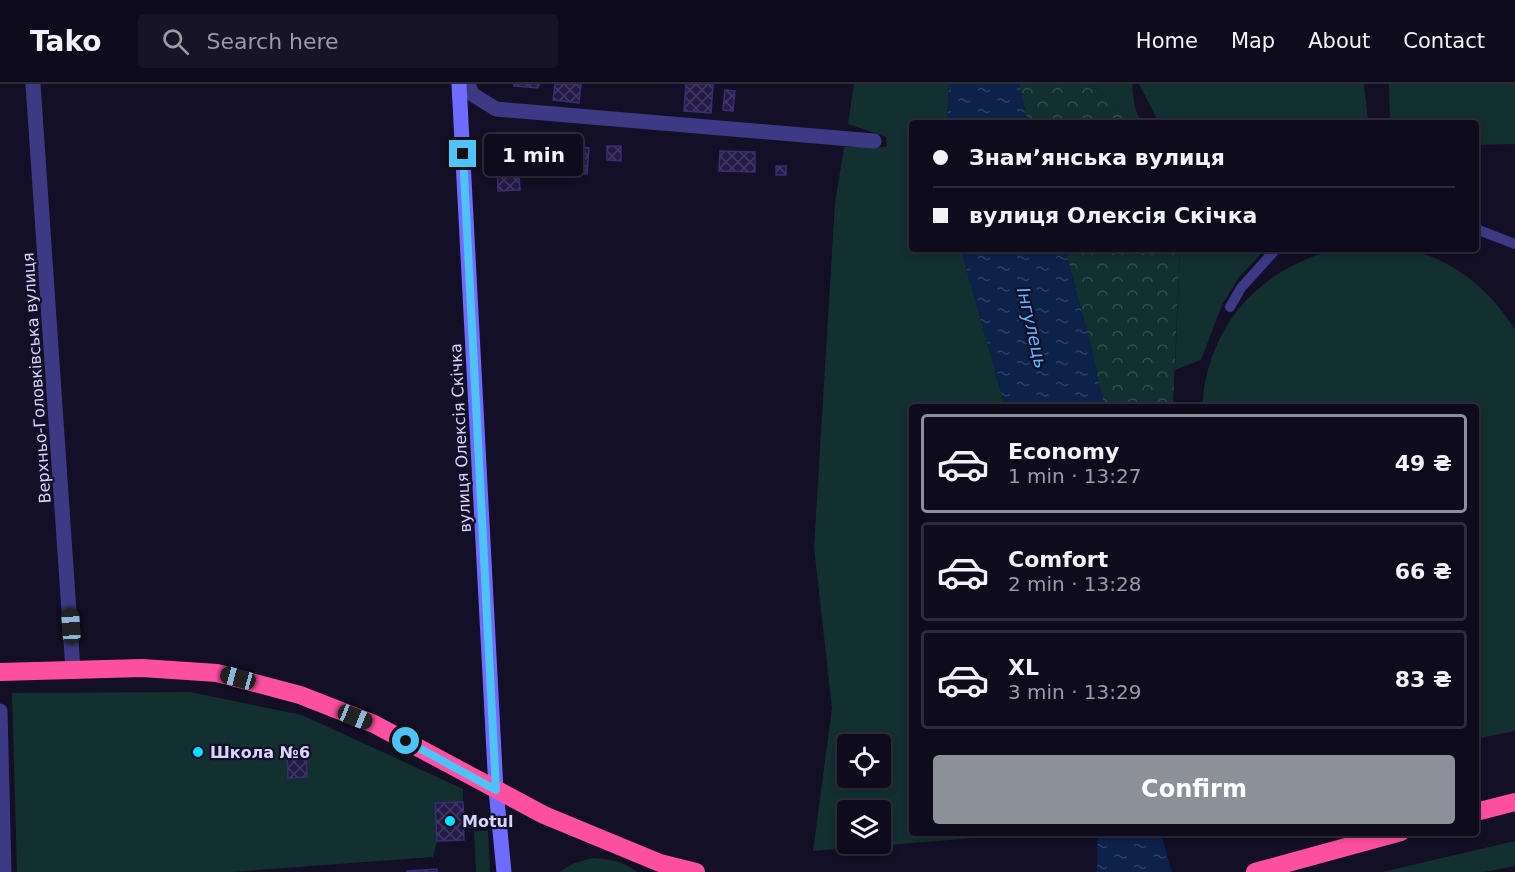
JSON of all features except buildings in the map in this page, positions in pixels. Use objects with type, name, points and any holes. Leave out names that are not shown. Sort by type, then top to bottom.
[{"type":"highway","points":[[0,672],[142,668],[217,673],[300,695],[374,724],[543,816],[664,867],[696,872]]},
{"type":"highway","points":[[1479,811],[1515,802]]},
{"type":"highway","points":[[1256,872],[1386,836]]},
{"type":"street","name":"Верхньо-Головківська вулиця","points":[[33,84],[74,670]]},
{"type":"street","name":"вулиця Олексія Скічка","points":[[459,84],[496,790],[504,872]]},
{"type":"street","points":[[468,84],[472,94],[495,109],[874,141]]},
{"type":"street","points":[[0,711],[4,872]]},
{"type":"lane","points":[[1479,230],[1515,244]]},
{"type":"lane","points":[[1230,307],[1241,288],[1273,252]]},
{"type":"green space","points":[[854,84],[949,84],[947,120],[909,120],[909,252],[962,252],[1004,404],[909,404],[909,836],[1000,836],[891,845],[891,800],[837,800],[837,849],[813,851],[832,708],[814,547],[835,203],[844,147],[887,147],[886,137],[848,124]]},
{"type":"green space","points":[[1019,84],[1090,84],[1132,120],[1027,120]]},
{"type":"green space","points":[[1090,84],[1132,84],[1136,111],[1141,120],[1132,120]]},
{"type":"green space","points":[[1139,84],[1364,84],[1368,120],[1157,120]]},
{"type":"green space","points":[[1389,84],[1515,84],[1515,144],[1479,145],[1479,120],[1390,120]]},
{"type":"green space","points":[[1066,252],[1180,252],[1173,404],[1104,404]]},
{"type":"green space","points":[[1180,252],[1263,252],[1239,277],[1222,305],[1201,360],[1175,370]]},
{"type":"green space","points":[[1326,252],[1422,253],[1439,260],[1469,278],[1494,302],[1515,330],[1515,731],[1479,738],[1479,404],[1203,404],[1204,387],[1212,357],[1232,318],[1245,302],[1276,275]]},
{"type":"green space","name":"Школа №6","points":[[190,692],[302,715],[463,789],[463,802],[435,803],[437,841],[433,857],[231,872],[17,872],[12,693]]},
{"type":"green space","points":[[474,831],[488,831],[490,872],[476,872]]},
{"type":"green space","points":[[1515,841],[1515,866],[1484,872],[1382,872]]},
{"type":"green space","points":[[592,858],[616,861],[637,872],[559,872],[575,863]]},
{"type":"water","points":[[949,84],[1019,84],[1027,120],[947,120]]},
{"type":"water","name":"Інгулець","points":[[962,252],[1066,252],[1104,404],[1004,404]]},
{"type":"water","points":[[1098,836],[1162,836],[1172,872],[1097,872]]},
{"type":"place","name":"Школа №6","points":[[198,752]]},
{"type":"place","name":"Motul","points":[[450,821]]},
{"type":"route","points":[[406,741],[496,790],[463,154]]}]
